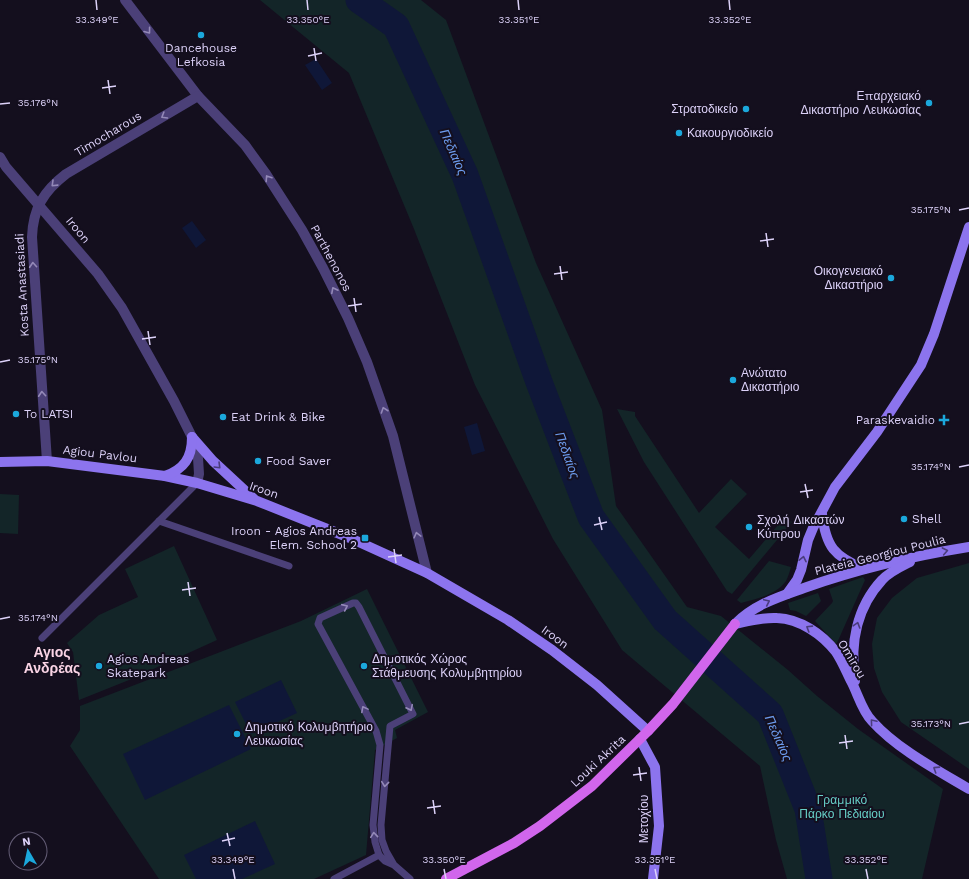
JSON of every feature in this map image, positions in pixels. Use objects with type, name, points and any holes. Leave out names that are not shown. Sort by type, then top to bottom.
[{"type":"main road","points":[[787,594],[797,580],[808,540],[835,487],[877,432],[921,365],[934,334],[969,227]]},
{"type":"main road","points":[[164,476],[177,470],[186,462],[191,451],[192,437]]},
{"type":"main road","points":[[192,437],[225,472],[257,501]]},
{"type":"main road","name":"Agiou Pavlou","points":[[0,462],[47,461],[164,476],[197,483]]},
{"type":"main road","name":"Iroon","points":[[197,483],[257,501],[350,538],[426,573],[508,620],[552,650],[597,685],[648,731]]},
{"type":"main road","points":[[822,514],[826,536],[832,549],[847,561],[864,569]]},
{"type":"main road","name":"Plateia Georgiou Poulia","points":[[734,625],[753,609],[774,598],[824,581],[864,569],[969,546]]},
{"type":"main road","name":"Omirou","points":[[856,692],[852,653],[854,636],[860,616],[872,592],[882,580],[894,571],[920,556]]},
{"type":"main road","name":"Omirou","points":[[734,625],[765,618],[777,618],[798,622],[806,626],[827,642],[836,652],[862,706],[871,720],[899,745],[969,789]]},
{"type":"main road","name":"Louki Akrita","points":[[446,879],[514,843],[551,818],[592,786],[673,704],[734,625]]},
{"type":"main road","name":"Μετοχίου","points":[[640,739],[655,767],[659,826],[653,879]]},
{"type":"street","name":"Parthenonos","points":[[125,0],[198,96],[245,145],[266,174],[302,230],[348,318],[367,362],[393,436],[426,573]]},
{"type":"street","name":"Timocharous","points":[[39,204],[52,186],[66,174],[198,96]]},
{"type":"street","name":"Iroon","points":[[0,157],[3,167],[39,204],[98,274],[116,298],[138,334],[192,437],[198,458],[199,474],[197,483]]},
{"type":"street","name":"Kosta Anastasiadi","points":[[39,204],[33,222],[32,237],[47,461]]},
{"type":"lane","points":[[42,638],[197,483]]},
{"type":"lane","points":[[159,521],[289,566]]},
{"type":"lane","points":[[394,865],[385,862],[379,855],[375,842],[373,825],[380,745],[376,731],[318,624],[320,618],[353,603],[356,603],[359,607],[413,714],[390,726],[381,825],[382,840],[386,851],[394,865],[410,879]]},
{"type":"lane","points":[[334,879],[379,855]]},
{"type":"green space","name":"Γραμμικό Πάρκο Πεδιαίου","points":[[260,0],[421,0],[446,20],[536,263],[602,410],[616,506],[687,607],[721,616],[858,729],[943,789],[922,879],[787,879],[776,840],[760,766],[622,650],[553,539],[475,385],[414,229],[349,73]]},
{"type":"green space","points":[[617,409],[635,412],[635,416],[699,513],[731,479],[747,494],[715,527],[749,559],[785,517],[792,522],[732,594],[727,591],[644,462]]},
{"type":"green space","points":[[0,494],[19,495],[18,534],[0,533]]},
{"type":"green space","points":[[174,546],[217,640],[129,680],[79,700],[73,652],[67,643],[99,615],[138,597],[125,569]]},
{"type":"green space","points":[[769,561],[791,567],[786,581],[777,590],[771,593],[741,603],[737,600]]},
{"type":"green space","points":[[969,563],[969,769],[901,722],[882,692],[874,668],[872,644],[877,618],[892,598],[917,578]]},
{"type":"green space","points":[[863,577],[865,580],[837,643],[835,643],[815,621],[833,601],[829,589]]},
{"type":"green space","name":"Δημοτικό Κολυμβητήριο Λευκωσίας","points":[[367,589],[428,712],[395,730],[397,738],[375,750],[366,855],[314,879],[159,879],[70,746],[80,730],[80,706],[301,621]]},
{"type":"green space","points":[[818,593],[821,601],[806,616],[790,610],[788,603]]},
{"type":"water","points":[[316,59],[332,83],[322,90],[305,65]]},
{"type":"water","points":[[192,221],[206,240],[196,248],[182,228]]},
{"type":"water","points":[[477,423],[485,451],[472,455],[464,427]]},
{"type":"water","points":[[281,680],[297,713],[251,734],[235,702]]},
{"type":"water","points":[[229,705],[251,749],[145,800],[123,754]]},
{"type":"water","points":[[255,821],[275,864],[242,879],[196,879],[184,855]]},
{"type":"waterway","name":"Πεδιαίος","points":[[359,0],[396,26],[465,175],[539,382],[591,517],[665,620],[770,714],[808,809],[819,879]]},
{"type":"place","name":"Dancehouse Lefkosia","points":[[201,35]]},
{"type":"place","name":"Επαρχειακό Δικαστήριο Λευκωσίας","points":[[929,103]]},
{"type":"place","name":"Στρατοδικείο","points":[[746,109]]},
{"type":"place","name":"Κακουργιοδικείο","points":[[679,133]]},
{"type":"place","name":"Οικογενειακό Δικαστήριο","points":[[891,278]]},
{"type":"place","name":"Ανώτατο Δικαστήριο","points":[[733,380]]},
{"type":"place","name":"To LATSI","points":[[16,414]]},
{"type":"place","name":"Eat Drink & Bike","points":[[223,417]]},
{"type":"place","name":"Paraskevaidio","points":[[944,420]]},
{"type":"place","name":"Food Saver","points":[[258,461]]},
{"type":"place","name":"Shell","points":[[904,519]]},
{"type":"place","name":"Σχολή Δικαστών Κύπρου","points":[[749,527]]},
{"type":"place","name":"Iroon - Agios Andreas Elem. School 2","points":[[365,538]]},
{"type":"place","name":"Agios Andreas Skatepark","points":[[99,666]]},
{"type":"place","name":"Δημοτικός Χώρος Στάθμευσης Κολυμβητηρίου","points":[[364,666]]},
{"type":"place","name":"Δημοτικό Κολυμβητήριο Λευκωσίας","points":[[237,734]]},
{"type":"district","name":"Αγιος Ανδρέας","points":[[52,660]]}]
